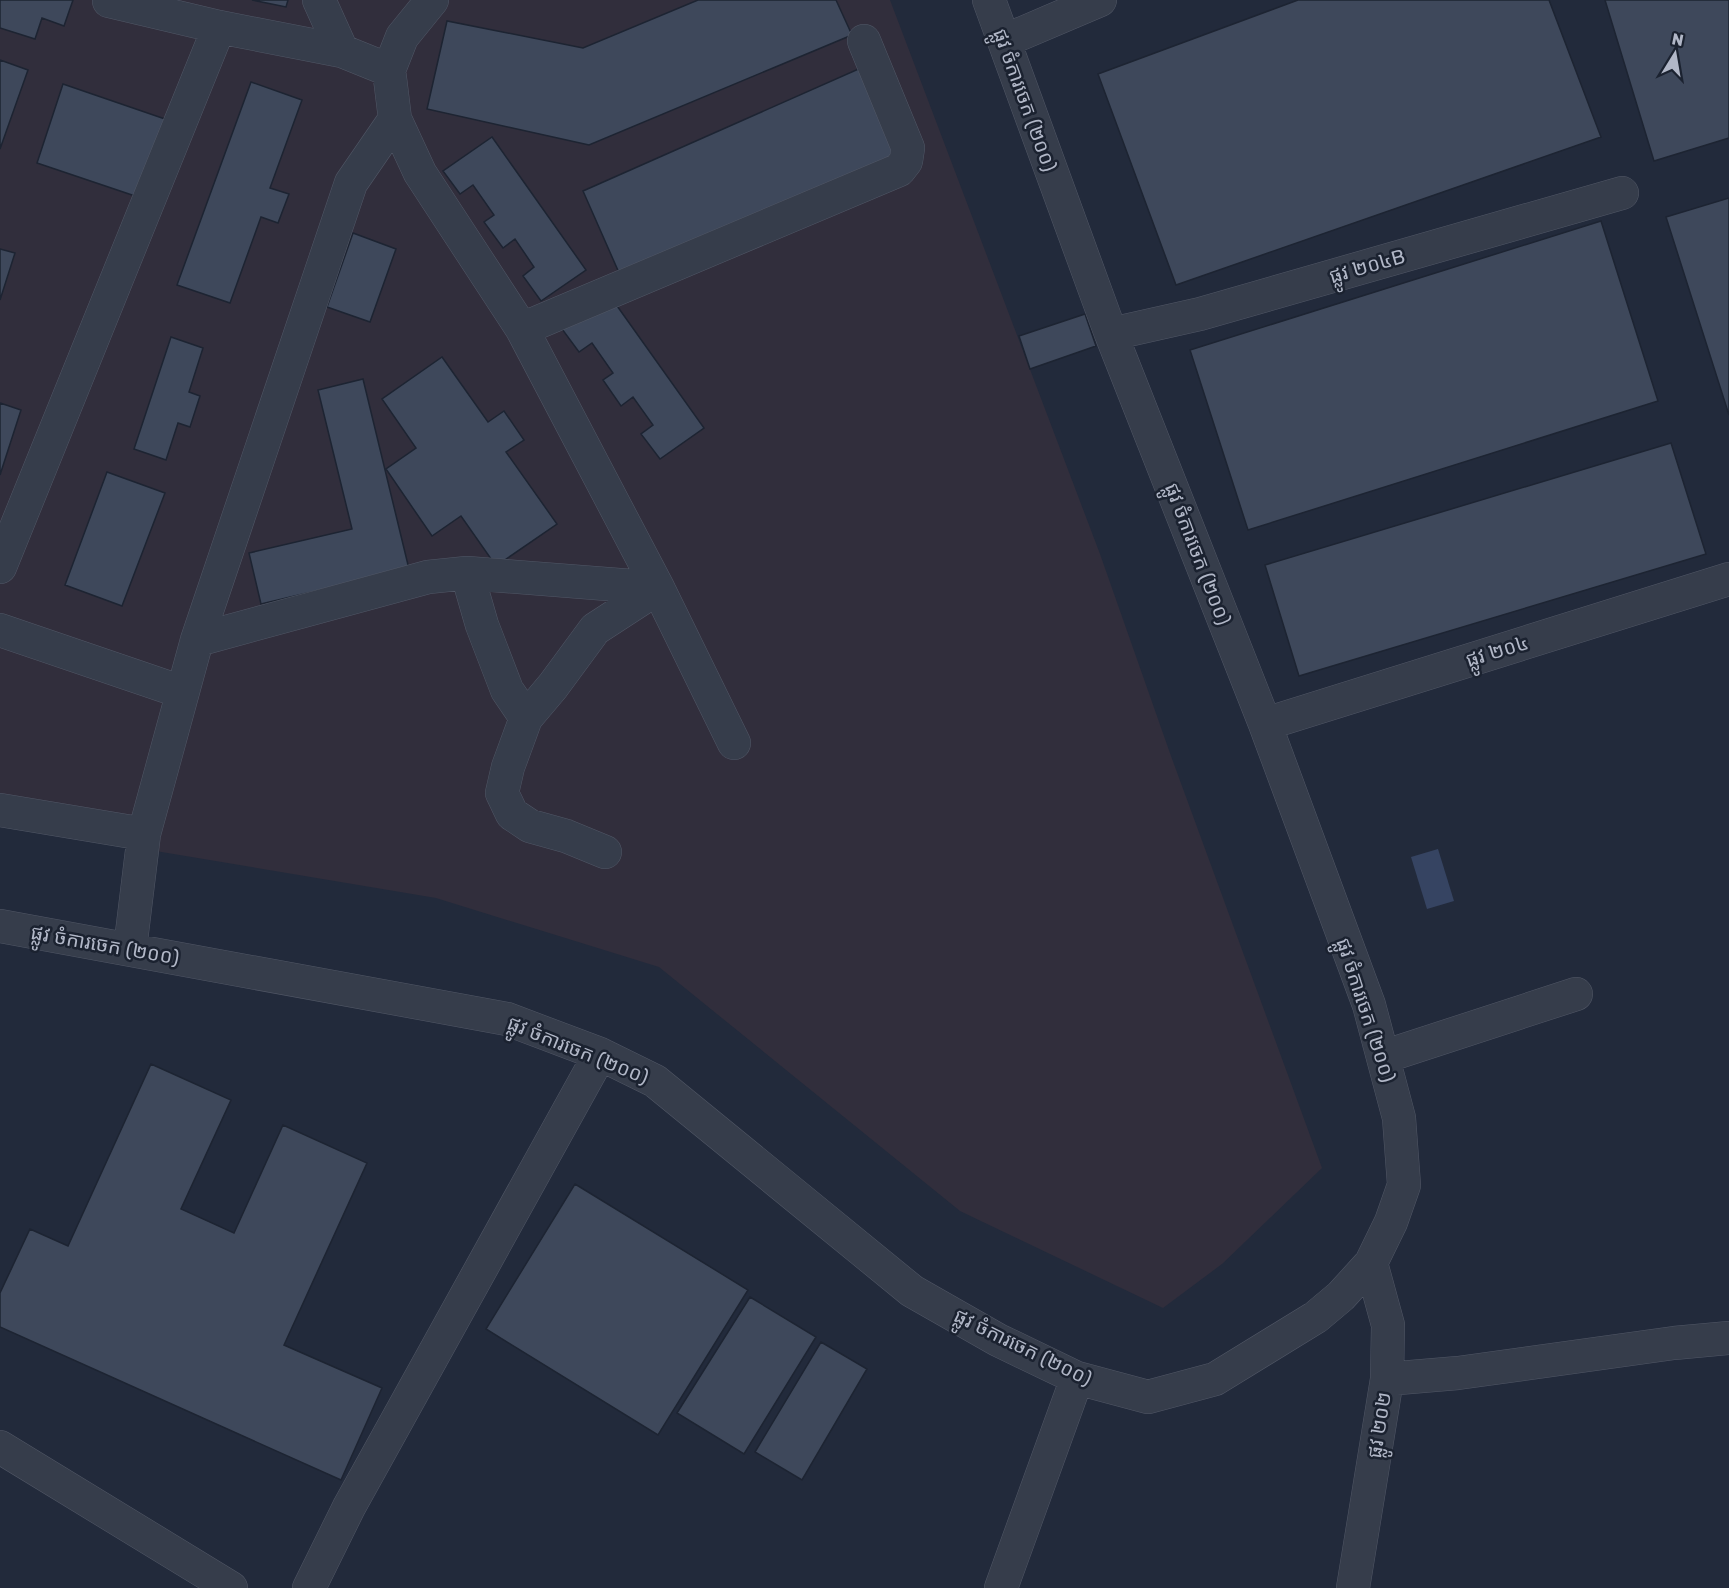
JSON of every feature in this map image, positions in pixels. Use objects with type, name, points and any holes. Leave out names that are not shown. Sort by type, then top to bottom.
[{"type":"street","points":[[320,0],[342,51]]},
{"type":"street","points":[[432,0],[402,37],[389,70],[395,119],[420,173],[522,329],[658,588],[734,743]]},
{"type":"street","name":"ផ្លូវ ចំការចេក (២០០)","points":[[0,926],[507,1019],[600,1054],[656,1081],[912,1291],[998,1340],[1077,1378],[1148,1397],[1215,1379],[1316,1317],[1341,1296],[1371,1263],[1391,1222],[1404,1185],[1399,1118],[1369,1005],[1265,724],[1112,334],[989,0]]},
{"type":"street","points":[[1004,41],[1100,0]]},
{"type":"street","points":[[108,1],[219,27],[342,51],[389,70]]},
{"type":"street","points":[[0,567],[219,27]]},
{"type":"street","points":[[522,329],[899,170],[906,161],[908,148],[864,41]]},
{"type":"street","points":[[130,949],[144,834],[197,640],[351,183],[395,119]]},
{"type":"street","name":"ផ្លូវ ២០៤B","points":[[1112,334],[1200,314],[1622,193]]},
{"type":"street","points":[[197,640],[428,577],[467,573],[658,588]]},
{"type":"street","points":[[467,573],[482,625],[507,690],[526,718]]},
{"type":"street","name":"ផ្លូវ ២០៤","points":[[1265,724],[1729,579]]},
{"type":"street","points":[[605,852],[566,836],[530,826],[512,814],[502,793],[508,767],[526,718],[595,629],[658,588]]},
{"type":"street","points":[[0,630],[182,693]]},
{"type":"street","points":[[0,810],[144,834]]},
{"type":"street","points":[[1383,1057],[1576,994]]},
{"type":"street","points":[[309,1588],[349,1507],[600,1054]]},
{"type":"street","name":"ផ្លូវ ២០២","points":[[1353,1588],[1387,1379],[1388,1325],[1371,1263]]},
{"type":"street","points":[[1387,1379],[1458,1374],[1662,1344],[1729,1338]]},
{"type":"street","points":[[1001,1588],[1077,1378]]},
{"type":"street","points":[[0,1447],[231,1588]]},
{"type":"shaded area","points":[[0,0],[890,0],[1100,554],[1171,756],[1322,1168],[1222,1264],[1163,1308],[960,1211],[659,967],[436,898],[0,825]]},
{"type":"water","points":[[1438,849],[1454,901],[1427,909],[1411,857]]},
{"type":"building","points":[[0,0],[73,0],[64,26],[42,18],[35,39],[0,28]]},
{"type":"building","points":[[252,0],[288,0],[286,7]]},
{"type":"building","points":[[698,0],[836,0],[852,35],[589,145],[427,109],[447,21],[583,48]]},
{"type":"building","points":[[1298,0],[1549,0],[1601,137],[1176,285],[1098,74]]},
{"type":"building","points":[[1605,0],[1729,0],[1729,138],[1654,161]]},
{"type":"building","points":[[0,60],[28,70],[0,149]]},
{"type":"building","points":[[863,67],[901,152],[620,275],[583,191]]},
{"type":"building","points":[[251,82],[302,100],[270,188],[289,194],[278,223],[261,217],[230,303],[177,285]]},
{"type":"building","points":[[63,84],[165,119],[138,197],[37,163]]},
{"type":"building","points":[[492,137],[586,270],[541,301],[523,276],[534,267],[515,239],[503,248],[484,222],[494,215],[473,185],[460,194],[443,171]]},
{"type":"building","points":[[1729,198],[1729,415],[1666,217]]},
{"type":"building","points":[[1601,221],[1658,401],[1248,530],[1190,350]]},
{"type":"building","points":[[353,233],[396,249],[370,322],[327,307]]},
{"type":"building","points":[[0,249],[15,253],[0,300]]},
{"type":"building","points":[[610,296],[704,428],[660,459],[641,434],[653,425],[633,397],[621,406],[603,380],[613,373],[592,343],[579,352],[562,329]]},
{"type":"building","points":[[1085,314],[1096,346],[1030,369],[1019,336]]},
{"type":"building","points":[[171,337],[203,348],[189,392],[200,396],[190,427],[178,423],[166,460],[134,449]]},
{"type":"building","points":[[442,357],[488,422],[504,411],[524,440],[506,452],[557,524],[496,566],[461,516],[432,536],[386,469],[416,448],[382,399]]},
{"type":"building","points":[[363,379],[409,569],[261,604],[249,553],[352,529],[318,390]]},
{"type":"building","points":[[0,403],[21,410],[0,475]]},
{"type":"building","points":[[1671,443],[1706,554],[1299,676],[1265,565]]},
{"type":"building","points":[[107,472],[165,493],[122,606],[65,585]]},
{"type":"building","points":[[151,1064],[231,1100],[181,1209],[234,1233],[283,1125],[367,1163],[284,1345],[382,1388],[341,1480],[0,1327],[0,1293],[30,1229],[68,1246]]},
{"type":"building","points":[[575,1184],[748,1290],[658,1435],[486,1329]]},
{"type":"building","points":[[750,1297],[816,1337],[744,1454],[677,1413]]},
{"type":"building","points":[[821,1342],[867,1369],[802,1480],[755,1452]]}]
